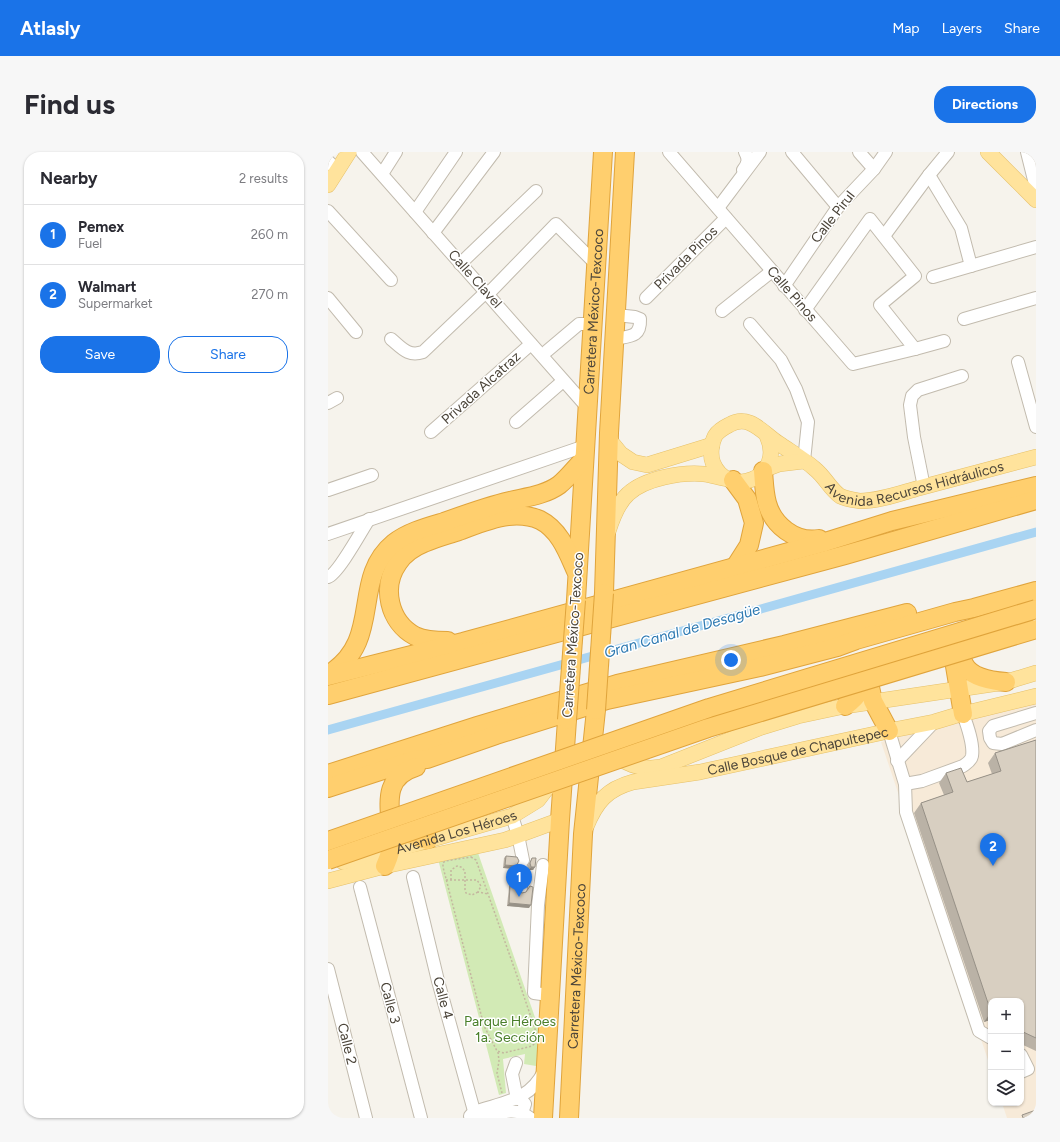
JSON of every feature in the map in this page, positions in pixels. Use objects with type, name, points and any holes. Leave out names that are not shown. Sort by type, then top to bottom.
[{"type":"highway","name":"Carretera México-Texcoco","points":[[543,1118],[549,995],[536,865],[560,820],[578,574],[595,263],[603,152]]},
{"type":"highway","points":[[617,152],[616,210],[620,223]]},
{"type":"highway","name":"Carretera México-Texcoco","points":[[569,1118],[583,834],[596,715],[604,593],[607,537],[609,437],[625,152]]},
{"type":"highway","points":[[328,675],[344,662],[353,652],[359,640],[364,623],[371,580],[376,566],[394,543],[422,529],[492,506],[545,492],[559,485],[585,452]]},
{"type":"highway","points":[[764,470],[764,490],[770,510],[778,524],[788,533],[809,540],[849,534]]},
{"type":"highway","points":[[732,480],[747,499],[754,523],[749,545],[734,567]]},
{"type":"highway","points":[[328,675],[463,642],[825,542],[892,522],[1036,486]]},
{"type":"highway","points":[[328,695],[845,554],[1036,500]]},
{"type":"highway","points":[[463,642],[432,640],[416,636],[404,628],[397,619],[391,606],[388,592],[391,576],[398,563],[414,548],[424,543],[493,519],[509,516],[525,516],[540,520],[552,528],[562,541],[578,574]]},
{"type":"highway","points":[[328,774],[477,726],[617,684],[784,644],[1036,578]]},
{"type":"highway","points":[[328,788],[414,760],[427,759],[496,735],[607,700],[760,667],[837,647],[856,640],[955,612],[1036,591]]},
{"type":"highway","points":[[963,714],[956,666],[955,642],[958,629],[965,617],[974,608]]},
{"type":"highway","points":[[328,841],[709,708],[1036,609]]},
{"type":"highway","points":[[328,860],[708,728],[1036,629]]},
{"type":"highway","points":[[955,642],[964,665],[970,671],[991,681],[1006,682]]},
{"type":"highway","points":[[837,647],[846,648],[855,652],[863,660],[867,669],[873,702],[889,731]]},
{"type":"highway","points":[[845,706],[856,697],[860,691],[865,680],[867,669]]},
{"type":"highway","points":[[388,858],[392,843],[389,799],[396,780],[405,771],[419,766],[427,759]]},
{"type":"highway","points":[[389,812],[395,822],[403,830],[414,837],[428,840]]},
{"type":"main road","points":[[328,185],[333,166],[349,152]]},
{"type":"main road","points":[[988,152],[1012,178],[1036,200]]},
{"type":"main road","name":"Avenida Recursos Hidráulicos","points":[[712,444],[722,428],[731,423],[741,421],[750,423],[759,427],[767,436],[820,473],[832,489],[841,496],[861,501],[876,499],[924,487],[1036,457]]},
{"type":"main road","points":[[607,537],[612,520],[624,499],[631,491],[641,486],[662,478],[684,474],[706,474],[741,482],[757,477],[770,462],[770,443],[767,436]]},
{"type":"main road","points":[[609,437],[616,449],[627,458],[633,462],[647,465],[712,444],[711,453],[714,465],[723,476],[732,480]]},
{"type":"main road","points":[[764,470],[779,464],[804,461]]},
{"type":"main road","name":"Calle Bosque de Chapultepec","points":[[596,715],[602,739],[610,750],[621,759],[633,765],[646,768],[660,767],[762,727],[798,716],[845,706],[1006,682],[1036,673]]},
{"type":"main road","name":"Calle Bosque de Chapultepec","points":[[583,834],[592,812],[599,802],[610,791],[623,785],[633,782],[700,772],[934,722],[1036,696]]},
{"type":"main road","name":"Avenida Los Héroes","points":[[328,881],[388,858],[428,840],[512,816],[538,800],[564,765]]},
{"type":"main road","name":"Avenida Los Héroes","points":[[328,866],[505,840],[560,820]]},
{"type":"street","name":"Calle Clavel","points":[[362,152],[587,407]]},
{"type":"street","points":[[382,174],[396,152]]},
{"type":"street","points":[[415,212],[456,152]]},
{"type":"street","points":[[433,233],[494,152]]},
{"type":"street","name":"Calle Pinos","points":[[669,152],[853,364],[915,349],[944,340]]},
{"type":"street","points":[[717,208],[746,166],[748,159],[745,152]]},
{"type":"street","points":[[717,208],[760,152]]},
{"type":"street","points":[[792,152],[838,208]]},
{"type":"street","points":[[859,152],[874,169]]},
{"type":"street","name":"Calle Pirul","points":[[784,286],[838,208],[874,169],[886,152]]},
{"type":"street","points":[[884,236],[948,152]]},
{"type":"street","points":[[1027,152],[1036,188]]},
{"type":"street","points":[[1012,178],[1031,169]]},
{"type":"street","points":[[929,175],[961,228],[971,266]]},
{"type":"street","points":[[460,264],[536,191]]},
{"type":"street","points":[[328,211],[391,280]]},
{"type":"street","name":"Privada Pinos","points":[[646,298],[726,218]]},
{"type":"street","points":[[805,310],[870,219],[915,276],[880,305],[915,349]]},
{"type":"street","points":[[391,339],[407,352],[416,354],[423,352],[487,293],[556,224],[595,263]]},
{"type":"street","points":[[933,277],[1036,247]]},
{"type":"street","points":[[722,311],[772,271]]},
{"type":"street","points":[[328,298],[356,332]]},
{"type":"street","points":[[964,319],[1036,298]]},
{"type":"street","points":[[614,339],[634,334],[638,332],[640,328],[640,320],[635,317],[616,315]]},
{"type":"street","points":[[547,351],[579,324],[592,324]]},
{"type":"street","points":[[750,324],[781,360],[796,389],[808,422],[804,461]]},
{"type":"street","name":"Privada Alcatraz","points":[[431,432],[531,344]]},
{"type":"street","points":[[1018,362],[1036,427]]},
{"type":"street","points":[[924,487],[914,437],[910,406],[912,396],[918,390],[962,376]]},
{"type":"street","points":[[516,422],[563,381]]},
{"type":"street","points":[[328,534],[369,519],[585,452]]},
{"type":"street","points":[[328,490],[372,475]]},
{"type":"street","points":[[328,577],[332,576],[369,519]]},
{"type":"street","points":[[1036,713],[993,726],[989,731],[990,738],[993,743],[1002,744],[1036,730]]},
{"type":"street","points":[[905,784],[922,780],[963,766],[969,762],[972,756],[970,737],[963,714]]},
{"type":"street","points":[[897,761],[934,722]]},
{"type":"street","points":[[889,731],[905,784],[906,812],[979,1031],[988,1036]]},
{"type":"street","points":[[512,816],[518,835],[536,865],[534,905],[534,994],[549,995]]},
{"type":"street","points":[[521,888],[536,865]]},
{"type":"street","name":"Calle 4","points":[[413,877],[438,982],[473,1116]]},
{"type":"street","name":"Calle 3","points":[[360,887],[420,1118]]},
{"type":"street","name":"Calle 2","points":[[328,969],[366,1118]]},
{"type":"street","points":[[1024,1061],[1028,1069],[1024,1071]]},
{"type":"street","points":[[516,1063],[512,1074],[517,1099]]},
{"type":"street","points":[[473,1116],[504,1102],[517,1099],[532,1089],[545,1070]]},
{"type":"street","points":[[517,1099],[521,1099],[525,1104],[523,1110],[519,1112]]},
{"type":"street","points":[[485,1118],[510,1111],[519,1112],[530,1118]]},
{"type":"path","points":[[498,1052],[504,1053],[532,1046],[534,1044],[536,1032],[476,860],[471,857],[445,861],[442,866],[484,1026],[498,1052],[499,1061],[497,1073],[504,1102]]},
{"type":"path","points":[[451,880],[451,870],[457,866],[465,871],[466,893],[472,895],[478,892],[488,894]]},
{"type":"path","points":[[446,880],[476,880],[480,886],[478,892]]},
{"type":"shaded area","points":[[1036,700],[1036,1118],[1007,1118],[1003,1106],[1024,1106],[1024,998],[988,998],[988,1060],[881,742]]},
{"type":"green space","name":"Parque Héroes 1a. Sección","points":[[477,850],[539,1029],[539,1057],[536,1066],[524,1064],[525,1054],[503,1059],[506,1093],[499,1095],[438,859]]},
{"type":"building","points":[[1036,740],[1036,1038],[1024,1032],[1024,998],[988,998],[988,1003],[921,803],[953,792],[946,773],[961,768],[967,782],[1001,771],[995,753]]},
{"type":"building","points":[[506,856],[517,857],[519,861],[516,866],[505,865]]},
{"type":"building","points":[[532,858],[536,858],[535,867],[531,867],[530,863]]},
{"type":"building","points":[[510,885],[515,885],[516,889],[522,893],[526,892],[530,886],[533,887],[531,905],[509,903]]},
{"type":"building","points":[[1036,1110],[1036,1118],[1023,1118],[1022,1115]]},
{"type":"waterway","name":"Gran Canal de Desagüe","points":[[328,730],[1036,532]]},
{"type":"place","name":"Walmart","points":[[993,866]]},
{"type":"place","name":"Pemex","points":[[519,897]]}]
